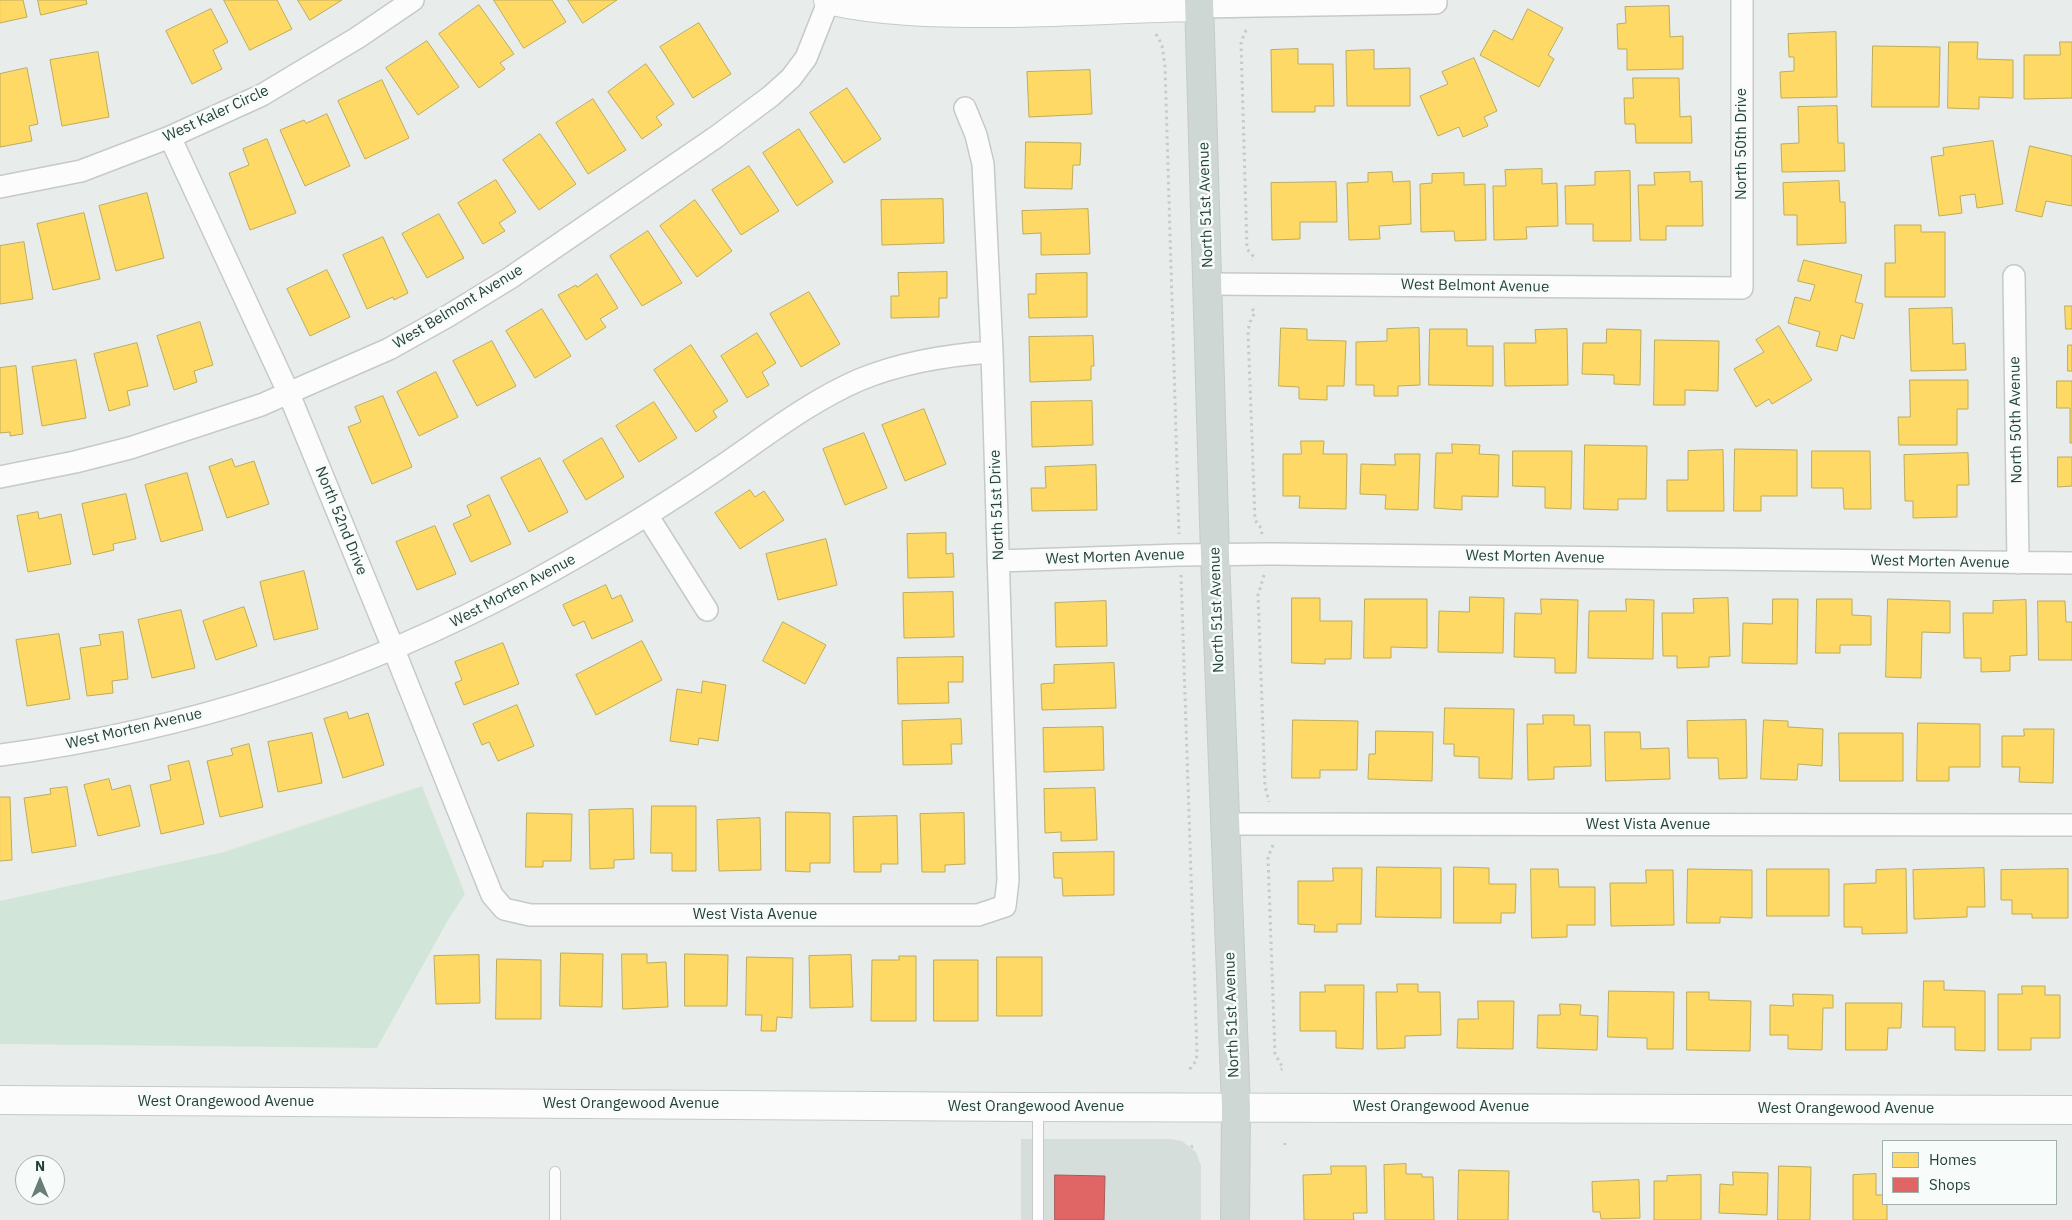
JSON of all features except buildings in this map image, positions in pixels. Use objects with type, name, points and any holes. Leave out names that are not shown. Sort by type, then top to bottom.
[{"type":"main road","name":"North 51st Avenue","points":[[1200,3],[1215,555],[1236,1107],[1235,1220]]},
{"type":"street","name":"West Kaler Circle","points":[[0,187],[81,170],[170,137],[262,95],[357,38],[413,0]]},
{"type":"street","name":"West Belmont Avenue","points":[[0,477],[75,462],[130,448],[227,418],[289,394],[389,349],[448,316],[510,278],[716,137],[771,96],[791,78],[806,58],[828,0]]},
{"type":"street","points":[[828,0],[861,7],[934,13],[1019,13],[1200,3],[1436,3]]},
{"type":"street","name":"North 50th Drive","points":[[1742,0],[1742,288]]},
{"type":"street","name":"North 51st Drive","points":[[965,108],[976,135],[984,164],[992,352],[1008,880],[1005,906]]},
{"type":"street","name":"North 52nd Drive","points":[[170,137],[289,394],[492,895],[504,909]]},
{"type":"street","name":"North 50th Avenue","points":[[2014,276],[2018,563]]},
{"type":"street","name":"West Belmont Avenue","points":[[1208,284],[1742,288]]},
{"type":"street","name":"West Morten Avenue","points":[[0,755],[34,751],[135,731],[215,711],[300,686],[394,650],[522,588],[606,541],[817,402],[859,380],[916,363],[963,354],[992,352]]},
{"type":"street","points":[[647,515],[707,610]]},
{"type":"street","name":"West Morten Avenue","points":[[998,561],[1264,554],[2072,563]]},
{"type":"street","name":"West Vista Avenue","points":[[1225,824],[2072,826]]},
{"type":"street","name":"West Vista Avenue","points":[[504,909],[530,915],[978,915],[1005,906]]},
{"type":"street","name":"West Orangewood Avenue","points":[[0,1100],[1038,1107],[2072,1110]]},
{"type":"lane","points":[[1038,1107],[1038,1220]]},
{"type":"lane","points":[[554,1172],[555,1220]]},
{"type":"path","points":[[1246,30],[1241,42],[1242,85],[1247,250],[1254,257],[1252,260]]},
{"type":"path","points":[[1252,310],[1255,312],[1248,331],[1255,520],[1261,528],[1264,554],[1264,579],[1259,588],[1258,595],[1265,786],[1273,825],[1272,849],[1268,857],[1275,1054],[1283,1068],[1281,1070]]},
{"type":"shaded area","points":[[1021,1139],[1170,1139],[1182,1141],[1196,1152],[1201,1166],[1201,1220],[1021,1220]]},
{"type":"green space","points":[[422,786],[465,894],[448,920],[377,1048],[0,1044],[0,901],[224,852]]}]
